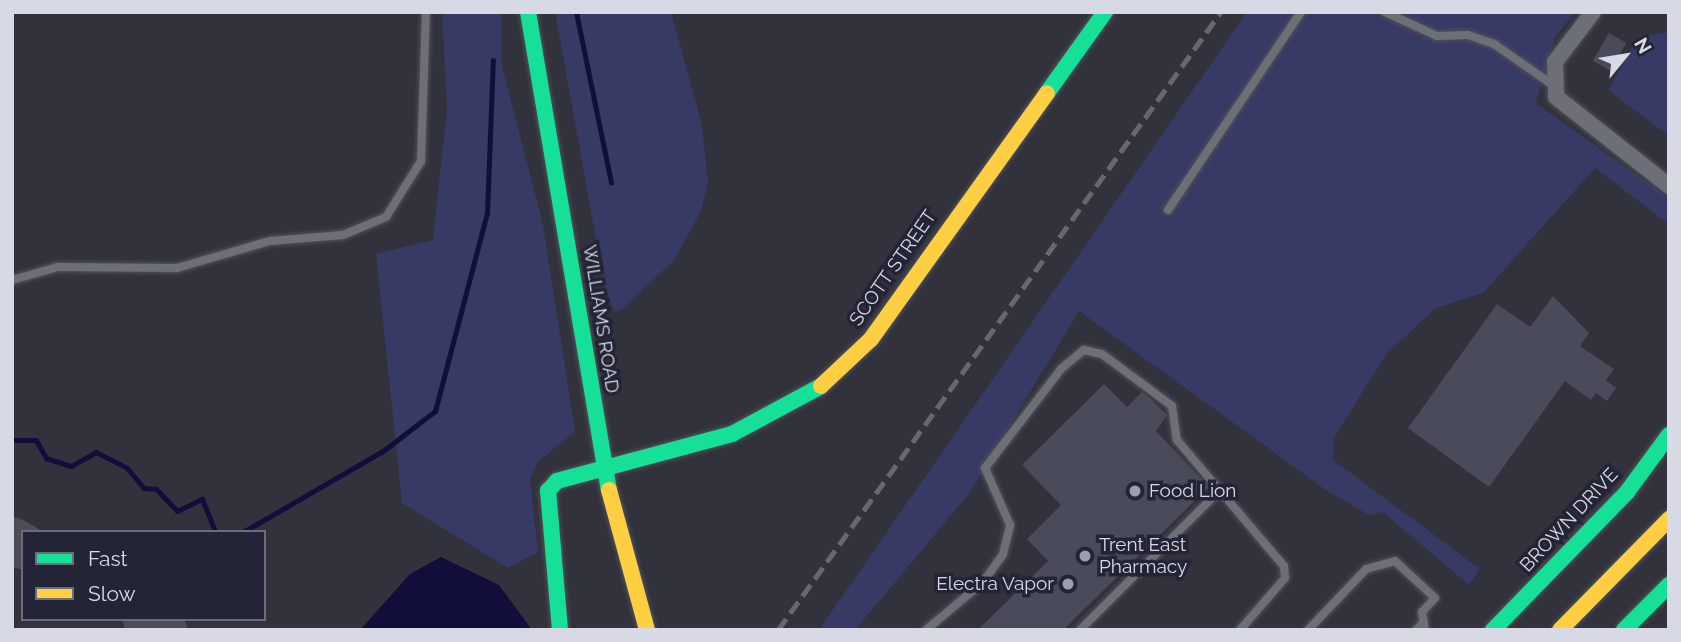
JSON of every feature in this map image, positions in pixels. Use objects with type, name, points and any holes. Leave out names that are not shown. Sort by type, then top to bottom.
[{"type":"main road","name":"WILLIAMS ROAD","points":[[528,12],[605,468],[647,630]]},
{"type":"main road","name":"SCOTT STREET","points":[[560,630],[548,491],[557,481],[732,434],[811,395],[871,339],[1105,12]]},
{"type":"main road","name":"BROWN DRIVE","points":[[1493,630],[1627,492],[1669,435]]},
{"type":"main road","points":[[1560,630],[1669,519]]},
{"type":"main road","points":[[1624,630],[1669,585]]},
{"type":"street","points":[[1593,12],[1555,62],[1553,85],[1576,118],[1669,186]]},
{"type":"lane","points":[[12,280],[58,267],[177,268],[270,242],[343,235],[386,217],[421,161],[426,12]]},
{"type":"lane","points":[[1168,209],[1301,12]]},
{"type":"lane","points":[[1385,12],[1437,36],[1468,35],[1494,44],[1553,85]]},
{"type":"lane","points":[[926,630],[983,582],[1003,554],[1010,525],[985,468],[1061,369],[1084,350],[1102,354],[1172,406],[1177,440],[1283,566],[1285,579],[1240,630]]},
{"type":"lane","points":[[1080,630],[1220,490]]},
{"type":"lane","points":[[1308,630],[1366,569],[1395,561],[1435,598],[1422,612],[1425,626],[1416,630]]},
{"type":"shaded area","points":[[442,12],[501,12],[501,62],[543,225],[575,431],[537,463],[530,479],[538,552],[508,568],[402,503],[376,254],[433,240],[447,109]]},
{"type":"shaded area","points":[[555,12],[671,12],[702,125],[708,183],[701,211],[674,260],[620,311],[614,311],[605,289]]},
{"type":"shaded area","points":[[1247,12],[1575,12],[1555,37],[1536,103],[1669,198],[1669,224],[1595,168],[1483,293],[1436,308],[1387,353],[1333,439],[1333,460],[1480,569],[1469,585],[1383,512],[1369,515],[1326,490],[1079,311],[968,495],[855,630],[819,630]]},
{"type":"shaded area","points":[[1669,32],[1669,136],[1608,90],[1638,38]]},
{"type":"shaded area","points":[[441,557],[499,585],[532,630],[360,630],[410,574]]},
{"type":"building","points":[[1609,33],[1626,43],[1610,71],[1593,61]]},
{"type":"building","points":[[1553,296],[1589,333],[1580,346],[1614,369],[1606,380],[1616,388],[1607,401],[1596,393],[1591,400],[1565,381],[1489,487],[1408,428],[1497,304],[1530,327]]},
{"type":"building","points":[[1104,384],[1127,407],[1142,392],[1151,399],[1167,415],[1156,431],[1209,487],[1063,630],[978,630],[1048,561],[1027,539],[1061,505],[1022,465]]},
{"type":"waterway","points":[[576,12],[611,182]]},
{"type":"waterway","points":[[246,530],[383,451],[435,411],[487,213],[493,60]]},
{"type":"waterway","points":[[12,440],[36,440],[46,458],[71,466],[96,452],[127,468],[144,488],[156,489],[177,511],[202,499],[214,530]]},
{"type":"taxiway","points":[[12,540],[21,545]]},
{"type":"taxiway","points":[[149,621],[164,630]]},
{"type":"railway","points":[[778,630],[1221,12]]},
{"type":"traffic: fast","points":[[528,12],[609,490]]},
{"type":"traffic: fast","points":[[1047,93],[1105,12]]},
{"type":"traffic: fast","points":[[560,630],[548,491],[557,481],[732,434],[821,386]]},
{"type":"traffic: fast","points":[[1493,630],[1627,492],[1669,435]]},
{"type":"traffic: fast","points":[[1624,630],[1669,585]]},
{"type":"traffic: slow","points":[[821,386],[871,339],[1047,93]]},
{"type":"traffic: slow","points":[[609,490],[647,630]]},
{"type":"traffic: slow","points":[[1560,630],[1669,519]]},
{"type":"place","name":"Food Lion","points":[[1135,491]]},
{"type":"place","name":"Trent East Pharmacy","points":[[1085,556]]},
{"type":"place","name":"Electra Vapor","points":[[1068,584]]}]
